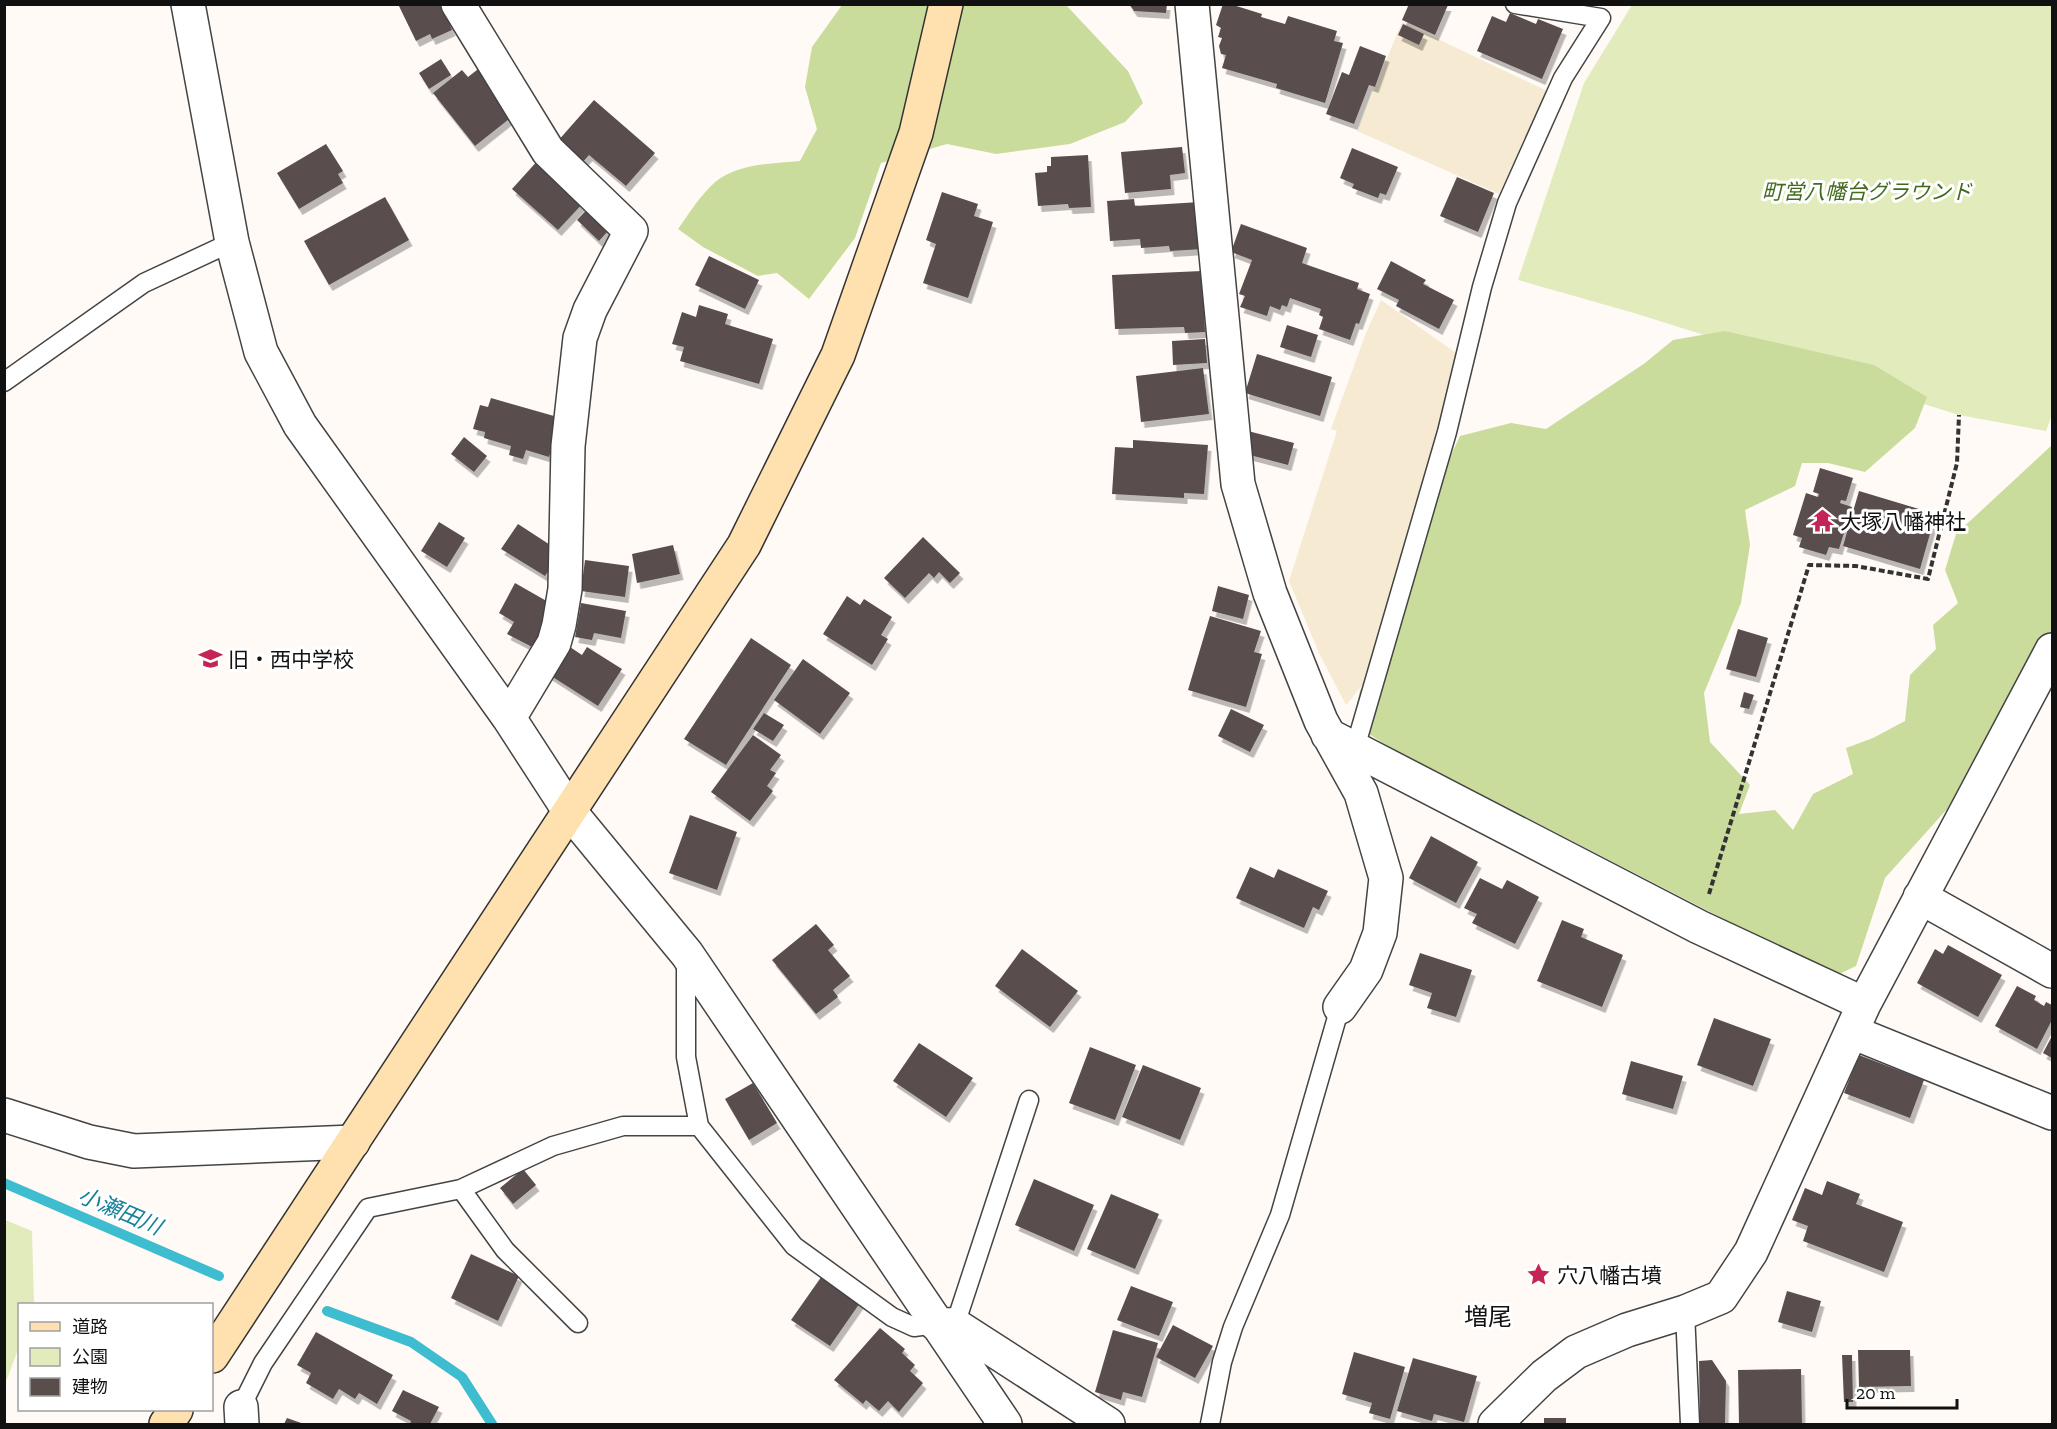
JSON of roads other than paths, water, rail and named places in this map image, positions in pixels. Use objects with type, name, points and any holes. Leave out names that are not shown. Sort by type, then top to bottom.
[{"type":"street","points":[[188,4],[232,242],[261,352],[300,425],[509,718],[570,812],[687,954],[945,1325],[1005,1425]]},
{"type":"street","points":[[458,4],[548,151],[631,231],[590,310],[580,338],[568,446],[565,589],[559,625],[554,643],[509,718]]},
{"type":"street","points":[[213,1354],[744,545],[838,355],[916,133],[946,4]]},
{"type":"street","points":[[1192,4],[1238,484],[1270,593],[1341,741],[1361,793],[1386,878],[1377,942],[1366,970],[1340,1007]]},
{"type":"street","points":[[1495,1425],[1544,1376],[1576,1352],[1627,1330],[1686,1312],[1721,1297],[1751,1252],[1858,1018],[2052,650]]},
{"type":"street","points":[[1341,741],[1699,927],[1858,1018],[2052,1113]]},
{"type":"street","points":[[1920,897],[2052,971]]},
{"type":"street","points":[[4,1115],[89,1142],[134,1151],[352,1142]]},
{"type":"street","points":[[945,1325],[1107,1425]]},
{"type":"street","points":[[166,1425],[175,1411]]},
{"type":"lane","points":[[1341,741],[1447,432],[1482,287],[1507,203],[1563,78],[1601,18],[1515,4]]},
{"type":"lane","points":[[4,382],[144,283],[232,242]]},
{"type":"lane","points":[[687,954],[686,1057],[699,1126],[794,1246],[892,1317],[914,1327],[945,1325],[1029,1100]]},
{"type":"lane","points":[[1210,1425],[1224,1353],[1280,1215],[1340,1007]]},
{"type":"lane","points":[[242,1416],[263,1363],[368,1208],[461,1189],[554,1146],[623,1126],[699,1126]]},
{"type":"lane","points":[[461,1189],[505,1250],[578,1323]]},
{"type":"lane","points":[[1686,1312],[1690,1425]]},
{"type":"waterway","name":"小瀬田川","points":[[4,1183],[219,1276]]},
{"type":"waterway","name":"小瀬田川","points":[[327,1311],[411,1342],[462,1377],[492,1424]]},
{"type":"place","name":"大塚八幡神社","points":[[1822,521]]},
{"type":"place","name":"旧・西中学校","points":[[210,659]]},
{"type":"place","name":"穴八幡古墳","points":[[1539,1275]]},
{"type":"district","name":"増尾","points":[[1488,1316]]},
{"type":"park label","name":"町営八幡台グラウンド","points":[[1867,191]]}]
